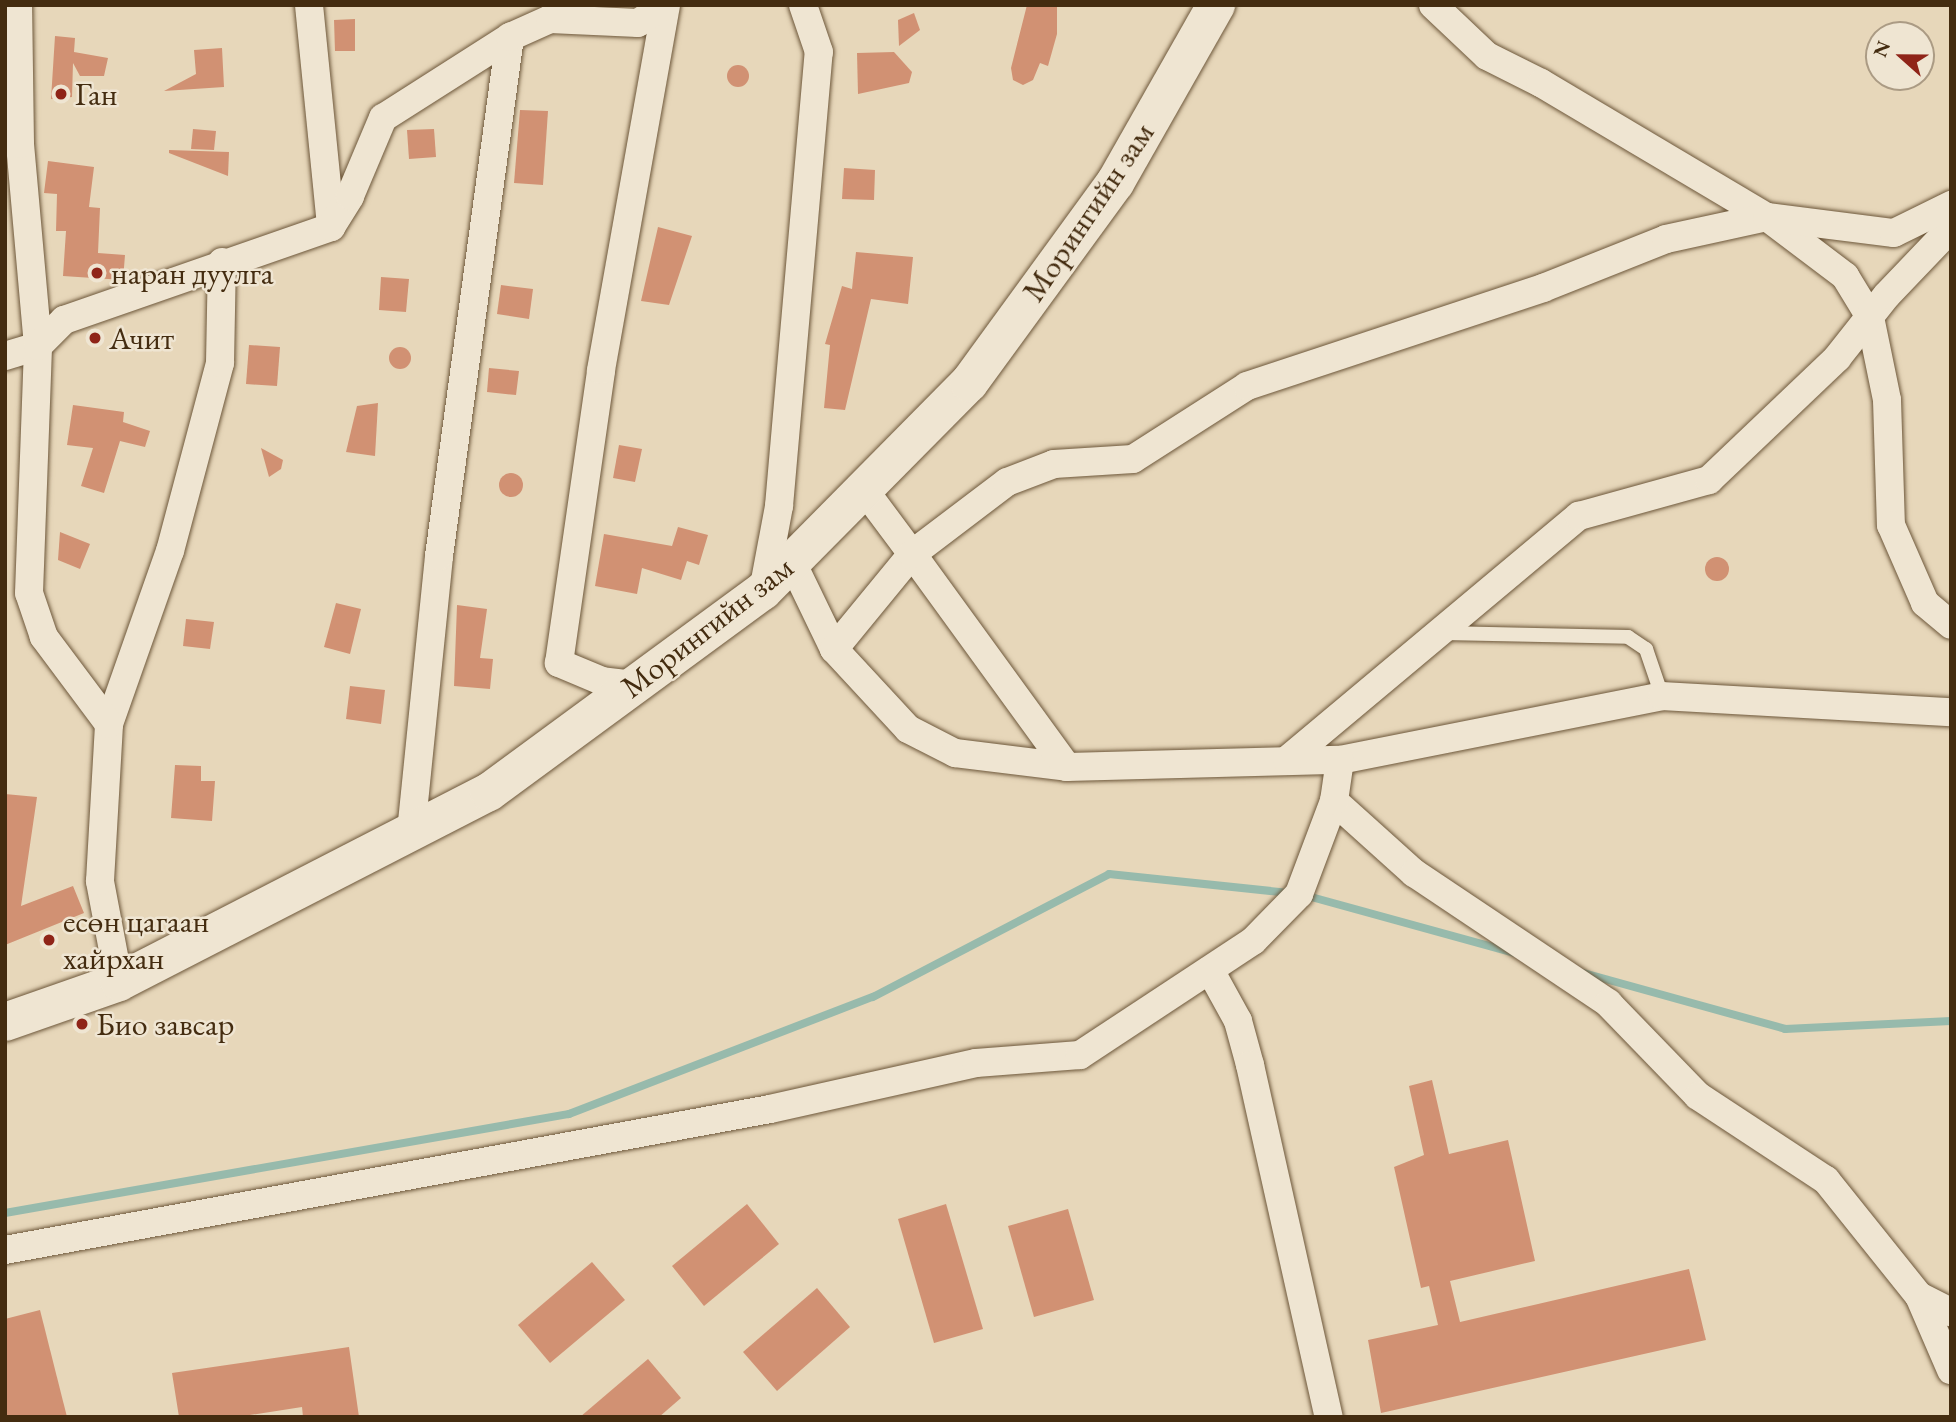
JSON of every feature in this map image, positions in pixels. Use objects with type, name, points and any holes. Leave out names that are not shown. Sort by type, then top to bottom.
[{"type":"main road","name":"Морингийн зам","points":[[5,1022],[119,982],[489,792],[763,592],[969,383],[1115,183],[1216,5]]},
{"type":"street","points":[[18,5],[20,144],[38,346],[29,593],[44,637],[109,724]]},
{"type":"street","points":[[309,5],[331,227]]},
{"type":"street","points":[[5,356],[38,346],[64,320],[222,262],[331,227],[350,196],[383,118],[549,12],[638,23],[666,5]]},
{"type":"street","points":[[634,685],[602,681],[559,663],[601,370],[666,5]]},
{"type":"street","points":[[763,592],[779,506],[819,52],[803,5]]},
{"type":"street","points":[[1433,5],[1487,57],[1541,83],[1767,217],[1844,276],[1870,317],[1887,400],[1891,525],[1925,603],[1951,625]]},
{"type":"street","points":[[411,832],[439,556],[510,37]]},
{"type":"street","points":[[835,649],[912,554],[1007,482],[1054,464],[1133,459],[1247,386],[1543,288],[1666,239],[1767,217],[1894,233],[1951,205]]},
{"type":"street","points":[[1287,760],[1579,516],[1709,480],[1837,358],[1870,317],[1951,228]]},
{"type":"street","points":[[119,982],[100,881],[109,724],[170,551],[220,363],[222,262]]},
{"type":"street","points":[[864,491],[1067,766]]},
{"type":"street","points":[[793,562],[835,649],[908,729],[955,753],[1067,766],[1340,760],[1662,696],[1951,712]]},
{"type":"street","points":[[5,1250],[769,1109],[976,1063],[1080,1055],[1253,941],[1298,894],[1334,801],[1340,760]]},
{"type":"street","points":[[1334,801],[1414,873],[1608,1003],[1698,1096],[1826,1180],[1919,1296],[1951,1370]]},
{"type":"street","points":[[1210,970],[1238,1021],[1250,1065],[1329,1417]]},
{"type":"street","points":[[1919,1296],[1951,1312]]},
{"type":"lane","points":[[1438,633],[1628,637],[1646,649],[1662,696]]},
{"type":"building","points":[[1027,5],[1057,5],[1057,34],[1048,66],[1040,63],[1033,80],[1023,85],[1013,80],[1011,68]]},
{"type":"building","points":[[914,13],[920,30],[899,46],[898,20]]},
{"type":"building","points":[[355,19],[355,51],[335,51],[334,20]]},
{"type":"building","points":[[55,36],[75,38],[74,52],[108,58],[104,76],[80,76],[73,63],[72,97],[51,99]]},
{"type":"building","points":[[222,48],[224,87],[164,91],[196,74],[194,50]]},
{"type":"building","points":[[894,52],[912,72],[909,83],[858,94],[857,53]]},
{"type":"building","points":[[738,65],[746,68],[749,76],[746,84],[738,87],[730,84],[727,76],[730,68]]},
{"type":"building","points":[[520,110],[548,111],[543,185],[514,183]]},
{"type":"building","points":[[193,129],[216,131],[214,150],[191,149]]},
{"type":"building","points":[[434,129],[436,157],[409,159],[407,130]]},
{"type":"building","points":[[169,150],[229,152],[228,176],[169,153]]},
{"type":"building","points":[[48,161],[94,167],[89,207],[100,208],[98,253],[125,255],[123,280],[63,276],[66,231],[56,231],[57,194],[44,193]]},
{"type":"building","points":[[844,168],[875,170],[874,200],[842,199]]},
{"type":"building","points":[[658,227],[692,236],[669,305],[641,301]]},
{"type":"building","points":[[856,252],[913,257],[908,304],[871,299],[845,410],[824,408],[830,345],[825,344],[842,286],[852,289]]},
{"type":"building","points":[[381,277],[409,279],[406,312],[379,310]]},
{"type":"building","points":[[501,285],[533,289],[529,319],[497,314]]},
{"type":"building","points":[[249,345],[280,347],[277,386],[246,384]]},
{"type":"building","points":[[400,347],[408,350],[411,358],[408,366],[400,369],[392,366],[389,358],[392,350]]},
{"type":"building","points":[[489,368],[519,371],[516,395],[487,392]]},
{"type":"building","points":[[378,403],[375,456],[346,452],[357,406]]},
{"type":"building","points":[[73,405],[124,412],[123,422],[150,431],[145,447],[120,441],[104,493],[81,486],[93,448],[67,445]]},
{"type":"building","points":[[619,445],[642,449],[635,482],[613,478]]},
{"type":"building","points":[[261,448],[283,460],[281,469],[269,477]]},
{"type":"building","points":[[511,473],[519,477],[523,485],[519,493],[511,497],[503,493],[499,485],[503,477]]},
{"type":"building","points":[[678,527],[708,535],[699,565],[687,561],[681,580],[642,568],[637,594],[595,586],[604,534],[672,546]]},
{"type":"building","points":[[60,532],[90,544],[80,569],[58,560]]},
{"type":"building","points":[[1717,557],[1726,560],[1729,569],[1726,578],[1717,581],[1708,578],[1705,569],[1708,560]]},
{"type":"building","points":[[336,603],[361,609],[350,654],[324,647]]},
{"type":"building","points":[[457,605],[487,609],[480,658],[493,659],[490,689],[454,686]]},
{"type":"building","points":[[186,619],[214,622],[210,649],[183,646]]},
{"type":"building","points":[[350,686],[385,690],[381,724],[346,719]]},
{"type":"building","points":[[175,765],[201,766],[201,781],[215,781],[212,821],[171,818]]},
{"type":"building","points":[[5,794],[37,797],[21,906],[73,886],[84,913],[5,945]]},
{"type":"building","points":[[1432,1080],[1449,1154],[1508,1140],[1535,1261],[1450,1281],[1460,1322],[1689,1269],[1706,1340],[1381,1413],[1368,1340],[1438,1325],[1429,1286],[1421,1288],[1394,1167],[1424,1155],[1409,1086]]},
{"type":"building","points":[[747,1204],[779,1244],[704,1306],[672,1266]]},
{"type":"building","points":[[946,1204],[983,1329],[934,1343],[898,1219]]},
{"type":"building","points":[[1068,1209],[1094,1300],[1034,1317],[1008,1226]]},
{"type":"building","points":[[592,1262],[625,1300],[550,1363],[518,1325]]},
{"type":"building","points":[[817,1288],[850,1327],[777,1391],[743,1352]]},
{"type":"building","points":[[40,1310],[67,1417],[5,1417],[5,1319]]},
{"type":"building","points":[[349,1347],[359,1417],[303,1417],[302,1407],[237,1417],[179,1417],[172,1373]]},
{"type":"building","points":[[648,1359],[681,1398],[659,1417],[580,1417]]},
{"type":"waterway","points":[[5,1213],[569,1114],[873,997],[1109,874],[1291,893]]},
{"type":"waterway","points":[[1304,895],[1514,953]]},
{"type":"waterway","points":[[1580,972],[1785,1029],[1951,1021]]},
{"type":"place","name":"Ган","points":[[61,94]]},
{"type":"place","name":"наран дуулга","points":[[97,273]]},
{"type":"place","name":"Ачит","points":[[95,338]]},
{"type":"place","name":"есөн цагаан хайрхан","points":[[49,940]]},
{"type":"place","name":"Био завсар","points":[[82,1024]]}]
